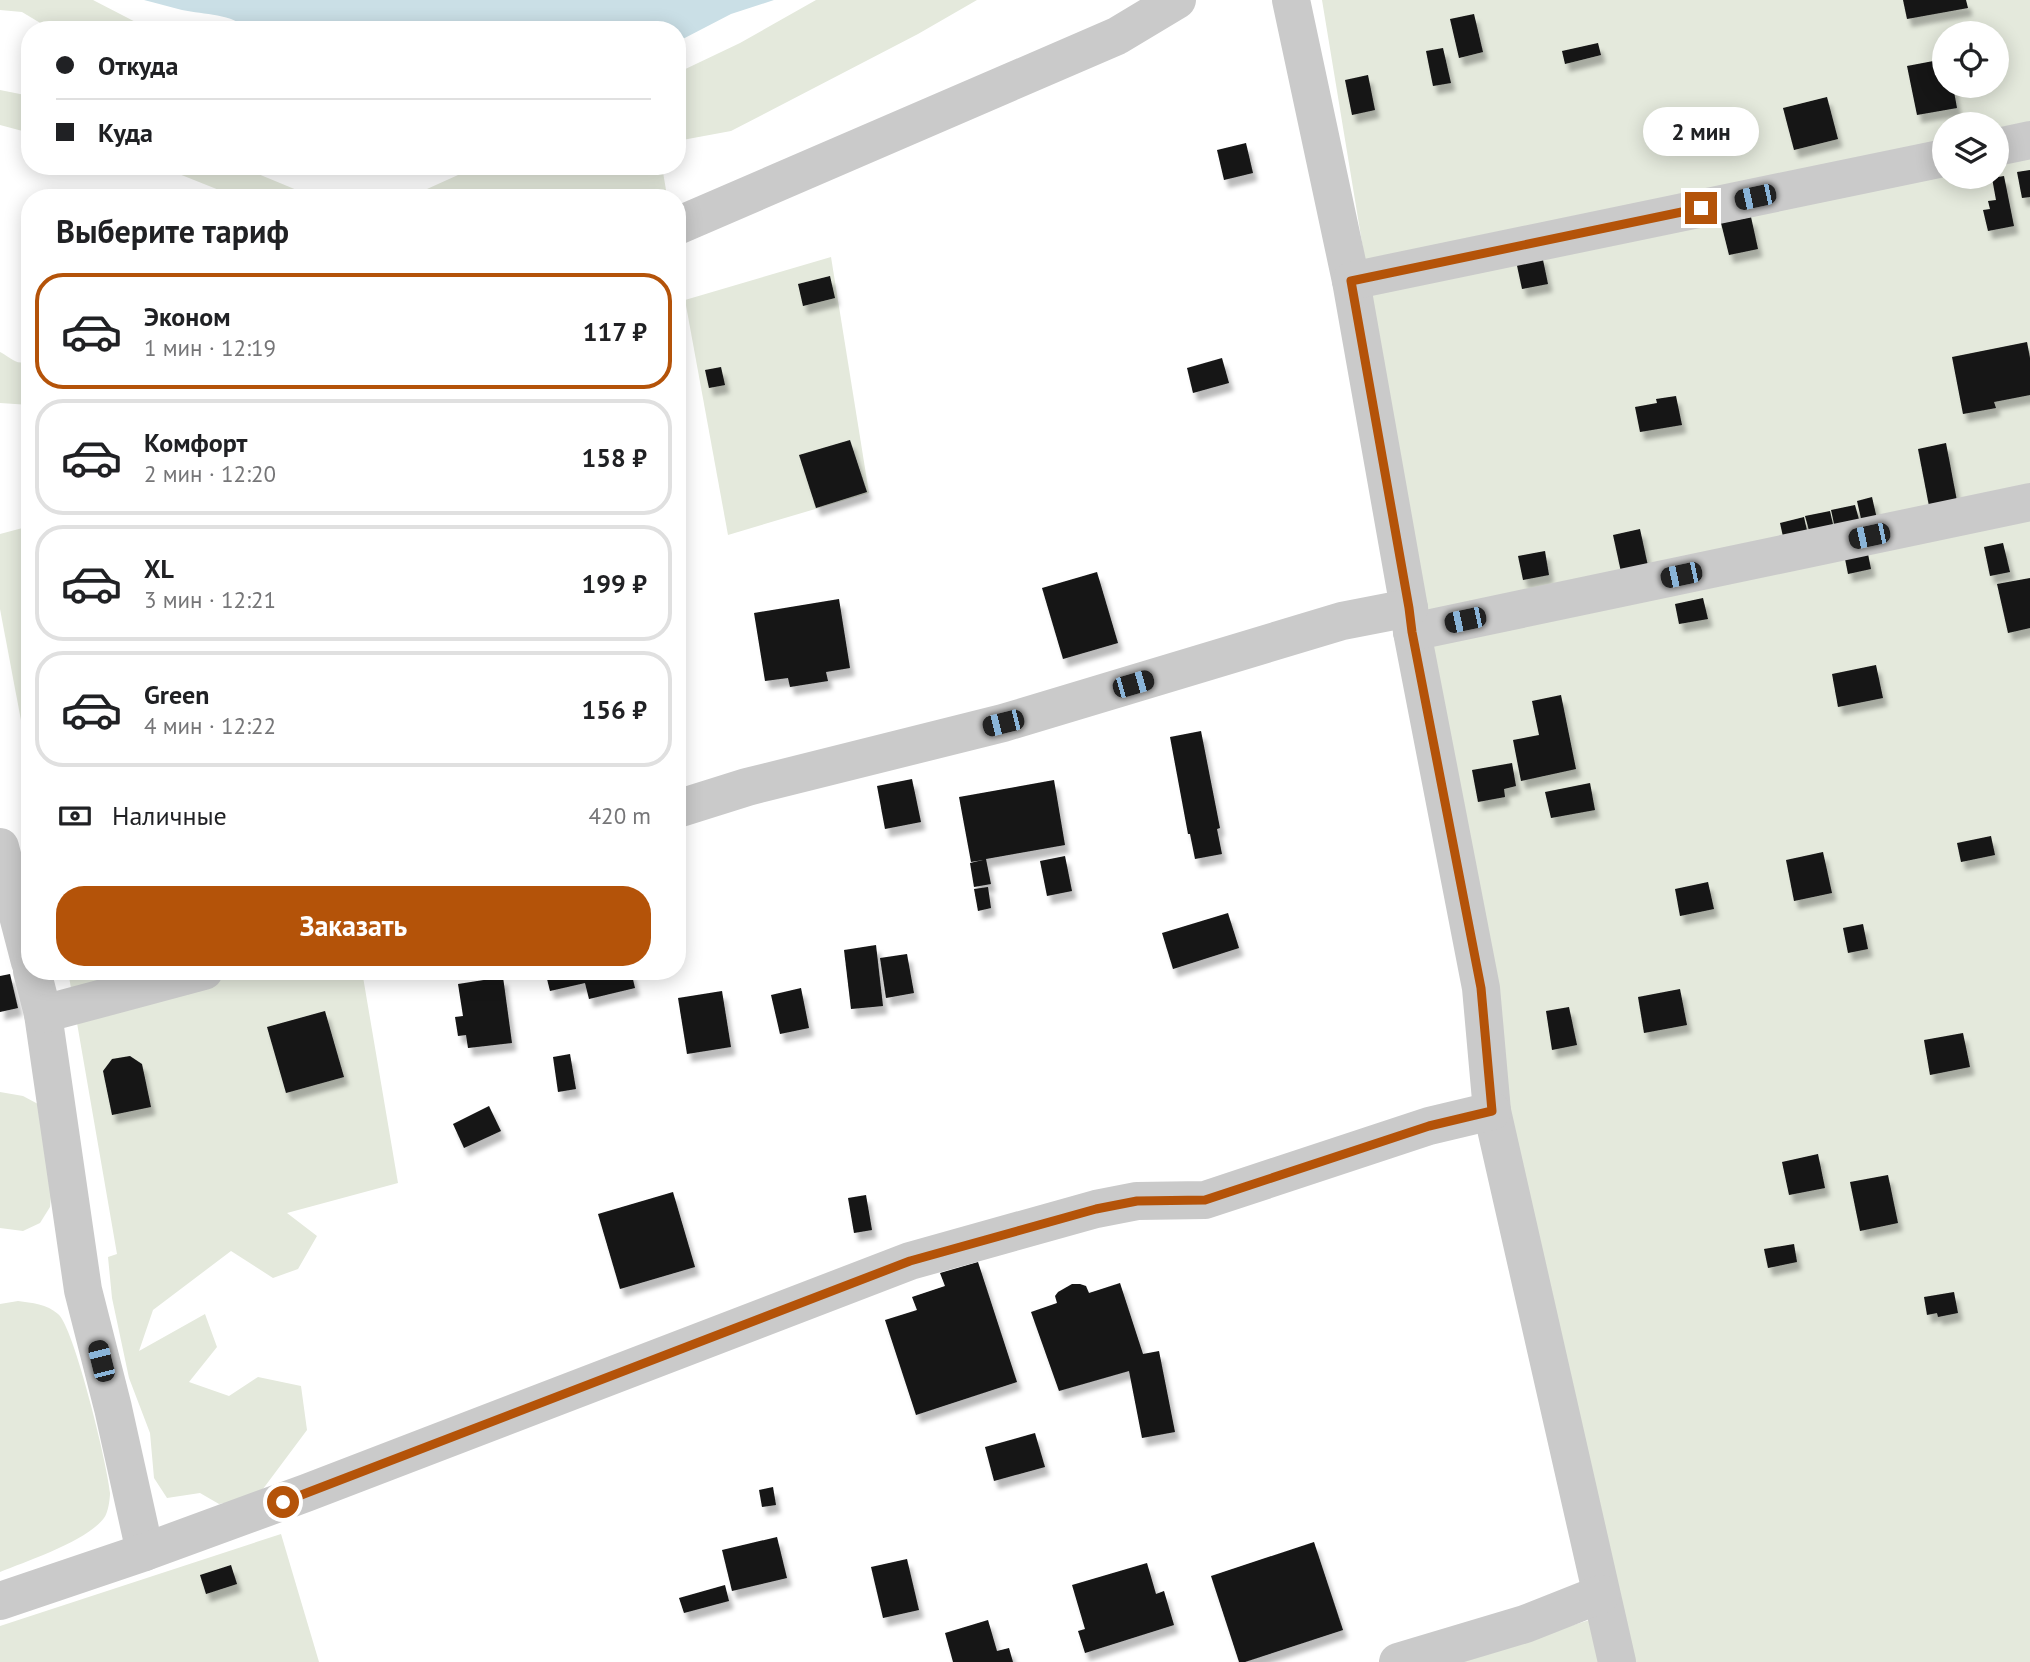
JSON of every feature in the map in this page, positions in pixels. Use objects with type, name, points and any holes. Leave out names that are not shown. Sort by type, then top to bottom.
[{"type":"lane","points":[[686,222],[1116,36],[1177,0]]},
{"type":"lane","points":[[1291,0],[1351,281],[1410,620],[1481,988],[1492,1111],[1617,1662]]},
{"type":"lane","points":[[2009,144],[2030,140]]},
{"type":"lane","points":[[1351,281],[1932,160]]},
{"type":"lane","points":[[686,806],[747,787],[1003,723],[1342,621],[1410,620],[2030,502]]},
{"type":"lane","points":[[0,847],[21,928]]},
{"type":"lane","points":[[34,980],[43,1014],[83,1290],[145,1552]]},
{"type":"lane","points":[[43,1014],[170,980]]},
{"type":"lane","points":[[0,1601],[145,1552],[319,1488],[910,1261],[1096,1209],[1137,1201],[1205,1200],[1429,1126],[1492,1111]]},
{"type":"lane","points":[[1398,1662],[1525,1624],[1601,1594]]},
{"type":"shaded area","points":[[0,0],[93,0],[134,21],[37,21],[22,12],[0,10]]},
{"type":"shaded area","points":[[816,0],[977,0],[918,34],[731,131],[686,139],[686,69],[740,43]]},
{"type":"shaded area","points":[[1322,0],[2030,0],[2030,1662],[1454,1662],[1596,1618],[1543,1340]]},
{"type":"shaded area","points":[[0,90],[21,94],[21,131],[0,125]]},
{"type":"shaded area","points":[[182,175],[261,175],[294,189],[216,189]]},
{"type":"shaded area","points":[[458,175],[664,175],[666,189],[427,189]]},
{"type":"shaded area","points":[[831,257],[869,493],[728,535],[686,300]]},
{"type":"shaded area","points":[[0,352],[14,361],[21,362],[21,404],[0,403]]},
{"type":"shaded area","points":[[21,528],[21,720],[0,609],[0,534]]},
{"type":"shaded area","points":[[70,980],[364,980],[398,1183],[287,1213],[317,1236],[298,1269],[273,1278],[231,1251],[153,1310],[139,1351],[205,1314],[217,1347],[189,1382],[229,1396],[258,1377],[301,1386],[307,1430],[257,1497],[219,1504],[200,1493],[167,1498],[154,1478],[150,1433],[129,1378],[112,1298],[108,1257],[117,1254]]},
{"type":"shaded area","points":[[0,1092],[23,1096],[38,1104],[55,1155],[50,1207],[40,1223],[23,1231],[0,1228]]},
{"type":"shaded area","points":[[18,1301],[49,1308],[58,1314],[65,1324],[89,1399],[110,1496],[104,1518],[84,1535],[56,1550],[0,1572],[0,1304]]},
{"type":"shaded area","points":[[281,1534],[319,1662],[0,1662],[0,1626]]},
{"type":"water","points":[[144,0],[774,0],[731,14],[686,37],[686,21],[237,21],[218,15],[182,10]]},
{"type":"building","points":[[1903,0],[1966,0],[1968,8],[1907,19]]},
{"type":"building","points":[[1474,14],[1483,52],[1459,58],[1450,19]]},
{"type":"building","points":[[1598,43],[1601,55],[1565,64],[1562,51]]},
{"type":"building","points":[[1443,48],[1451,83],[1433,86],[1426,51]]},
{"type":"building","points":[[1932,61],[1932,98],[1955,98],[1957,108],[1917,115],[1907,66]]},
{"type":"building","points":[[1368,75],[1375,110],[1352,115],[1345,80]]},
{"type":"building","points":[[1827,97],[1838,139],[1794,150],[1783,108]]},
{"type":"building","points":[[1246,143],[1253,173],[1224,180],[1217,150]]},
{"type":"building","points":[[2030,170],[2030,197],[2022,198],[2017,172]]},
{"type":"building","points":[[1994,189],[2007,189],[2014,226],[1988,231],[1983,210],[1990,209],[1988,201],[1996,200]]},
{"type":"building","points":[[1751,217],[1758,249],[1729,255],[1721,223]]},
{"type":"building","points":[[1542,255],[1548,284],[1522,289],[1516,261]]},
{"type":"building","points":[[830,276],[835,298],[803,306],[798,284]]},
{"type":"building","points":[[2027,342],[2030,395],[1994,402],[1996,408],[1963,414],[1952,357]]},
{"type":"building","points":[[1222,358],[1229,383],[1193,393],[1187,368]]},
{"type":"building","points":[[721,367],[725,385],[709,388],[705,370]]},
{"type":"building","points":[[1676,396],[1682,425],[1640,432],[1635,407],[1657,403],[1656,399]]},
{"type":"building","points":[[850,440],[867,492],[816,508],[799,455]]},
{"type":"building","points":[[1946,443],[1957,501],[1929,506],[1918,449]]},
{"type":"building","points":[[1872,497],[1877,519],[1862,523],[1857,501]]},
{"type":"building","points":[[1855,505],[1860,523],[1835,528],[1831,510]]},
{"type":"building","points":[[1830,511],[1834,529],[1810,534],[1805,516]]},
{"type":"building","points":[[1804,517],[1808,535],[1784,541],[1780,523]]},
{"type":"building","points":[[1640,529],[1648,566],[1621,572],[1613,535]]},
{"type":"building","points":[[2003,543],[2010,572],[1990,576],[1984,547]]},
{"type":"building","points":[[1545,551],[1549,575],[1523,580],[1518,556]]},
{"type":"building","points":[[1868,554],[1871,569],[1848,574],[1845,559]]},
{"type":"building","points":[[1097,572],[1118,643],[1063,659],[1042,588]]},
{"type":"building","points":[[2030,578],[2030,628],[2008,633],[1997,584]]},
{"type":"building","points":[[1703,598],[1708,619],[1679,624],[1675,604]]},
{"type":"building","points":[[839,599],[850,668],[826,672],[828,681],[790,687],[788,678],[765,681],[754,613]]},
{"type":"building","points":[[1876,665],[1883,698],[1838,707],[1832,674]]},
{"type":"building","points":[[1561,695],[1576,769],[1521,781],[1513,740],[1539,735],[1532,701]]},
{"type":"building","points":[[1201,731],[1220,828],[1217,829],[1222,854],[1195,859],[1170,737]]},
{"type":"building","points":[[1512,763],[1516,786],[1504,789],[1505,797],[1478,802],[1472,770]]},
{"type":"building","points":[[912,779],[921,822],[885,829],[877,786]]},
{"type":"building","points":[[1054,780],[1065,845],[986,859],[991,884],[974,887],[970,863],[983,860],[971,862],[959,797]]},
{"type":"building","points":[[1590,783],[1595,810],[1551,818],[1545,792]]},
{"type":"building","points":[[1991,836],[1995,855],[1961,862],[1957,843]]},
{"type":"building","points":[[1823,852],[1832,893],[1794,901],[1786,860]]},
{"type":"building","points":[[1065,856],[1072,891],[1047,896],[1040,861]]},
{"type":"building","points":[[1708,882],[1714,909],[1680,916],[1675,889]]},
{"type":"building","points":[[988,887],[991,908],[978,911],[974,889]]},
{"type":"building","points":[[1228,913],[1239,948],[1173,969],[1162,933]]},
{"type":"building","points":[[1863,924],[1868,949],[1848,953],[1843,928]]},
{"type":"building","points":[[876,945],[883,1006],[851,1009],[844,950]]},
{"type":"building","points":[[907,954],[914,993],[886,998],[880,958]]},
{"type":"building","points":[[10,974],[18,1008],[0,1012],[0,976]]},
{"type":"building","points":[[503,980],[512,1043],[468,1048],[466,1035],[458,1036],[455,1017],[463,1016],[458,984]]},
{"type":"building","points":[[547,980],[633,980],[635,988],[589,999],[585,983],[550,991]]},
{"type":"building","points":[[801,988],[809,1028],[780,1034],[771,995]]},
{"type":"building","points":[[1680,989],[1687,1025],[1644,1033],[1638,997]]},
{"type":"building","points":[[722,991],[731,1047],[687,1054],[678,998]]},
{"type":"building","points":[[1569,1007],[1577,1045],[1552,1050],[1546,1011]]},
{"type":"building","points":[[325,1011],[344,1077],[286,1093],[267,1027]]},
{"type":"building","points":[[1963,1033],[1970,1067],[1930,1075],[1924,1040]]},
{"type":"building","points":[[570,1054],[576,1089],[558,1092],[553,1057]]},
{"type":"building","points":[[130,1056],[142,1064],[151,1107],[112,1115],[103,1071],[112,1059]]},
{"type":"building","points":[[489,1106],[501,1131],[464,1148],[453,1124]]},
{"type":"building","points":[[1818,1154],[1825,1188],[1789,1195],[1782,1162]]},
{"type":"building","points":[[1888,1175],[1898,1223],[1860,1231],[1850,1182]]},
{"type":"building","points":[[673,1192],[695,1267],[620,1289],[598,1214]]},
{"type":"building","points":[[866,1195],[872,1230],[854,1233],[848,1198]]},
{"type":"building","points":[[1794,1244],[1797,1262],[1768,1268],[1764,1249]]},
{"type":"building","points":[[978,1262],[1017,1382],[916,1415],[885,1320],[917,1310],[912,1297],[945,1286],[940,1273]]},
{"type":"building","points":[[1120,1283],[1143,1354],[1159,1351],[1175,1432],[1142,1438],[1129,1371],[1059,1391],[1031,1312],[1057,1303],[1055,1296],[1058,1292],[1072,1284],[1086,1286],[1089,1293]]},
{"type":"building","points":[[1954,1292],[1958,1313],[1938,1317],[1937,1313],[1927,1315],[1924,1297]]},
{"type":"building","points":[[1035,1433],[1045,1467],[994,1481],[985,1447]]},
{"type":"building","points":[[773,1487],[776,1505],[762,1507],[759,1490]]},
{"type":"building","points":[[777,1537],[787,1578],[732,1591],[722,1550]]},
{"type":"building","points":[[1314,1542],[1343,1630],[1239,1662],[1211,1576]]},
{"type":"building","points":[[907,1559],[919,1610],[883,1618],[871,1567]]},
{"type":"building","points":[[1147,1563],[1156,1594],[1164,1591],[1174,1625],[1085,1653],[1078,1631],[1085,1629],[1072,1585]]},
{"type":"building","points":[[231,1565],[237,1584],[206,1594],[200,1575]]},
{"type":"building","points":[[725,1585],[729,1601],[684,1613],[679,1598]]},
{"type":"building","points":[[988,1620],[997,1651],[1009,1648],[1013,1662],[953,1662],[945,1633]]},
{"type":"route","points":[[283,1502],[910,1261],[1096,1209],[1137,1201],[1205,1200],[1429,1126],[1492,1111],[1481,988],[1412,632],[1351,281],[1701,208]]}]
